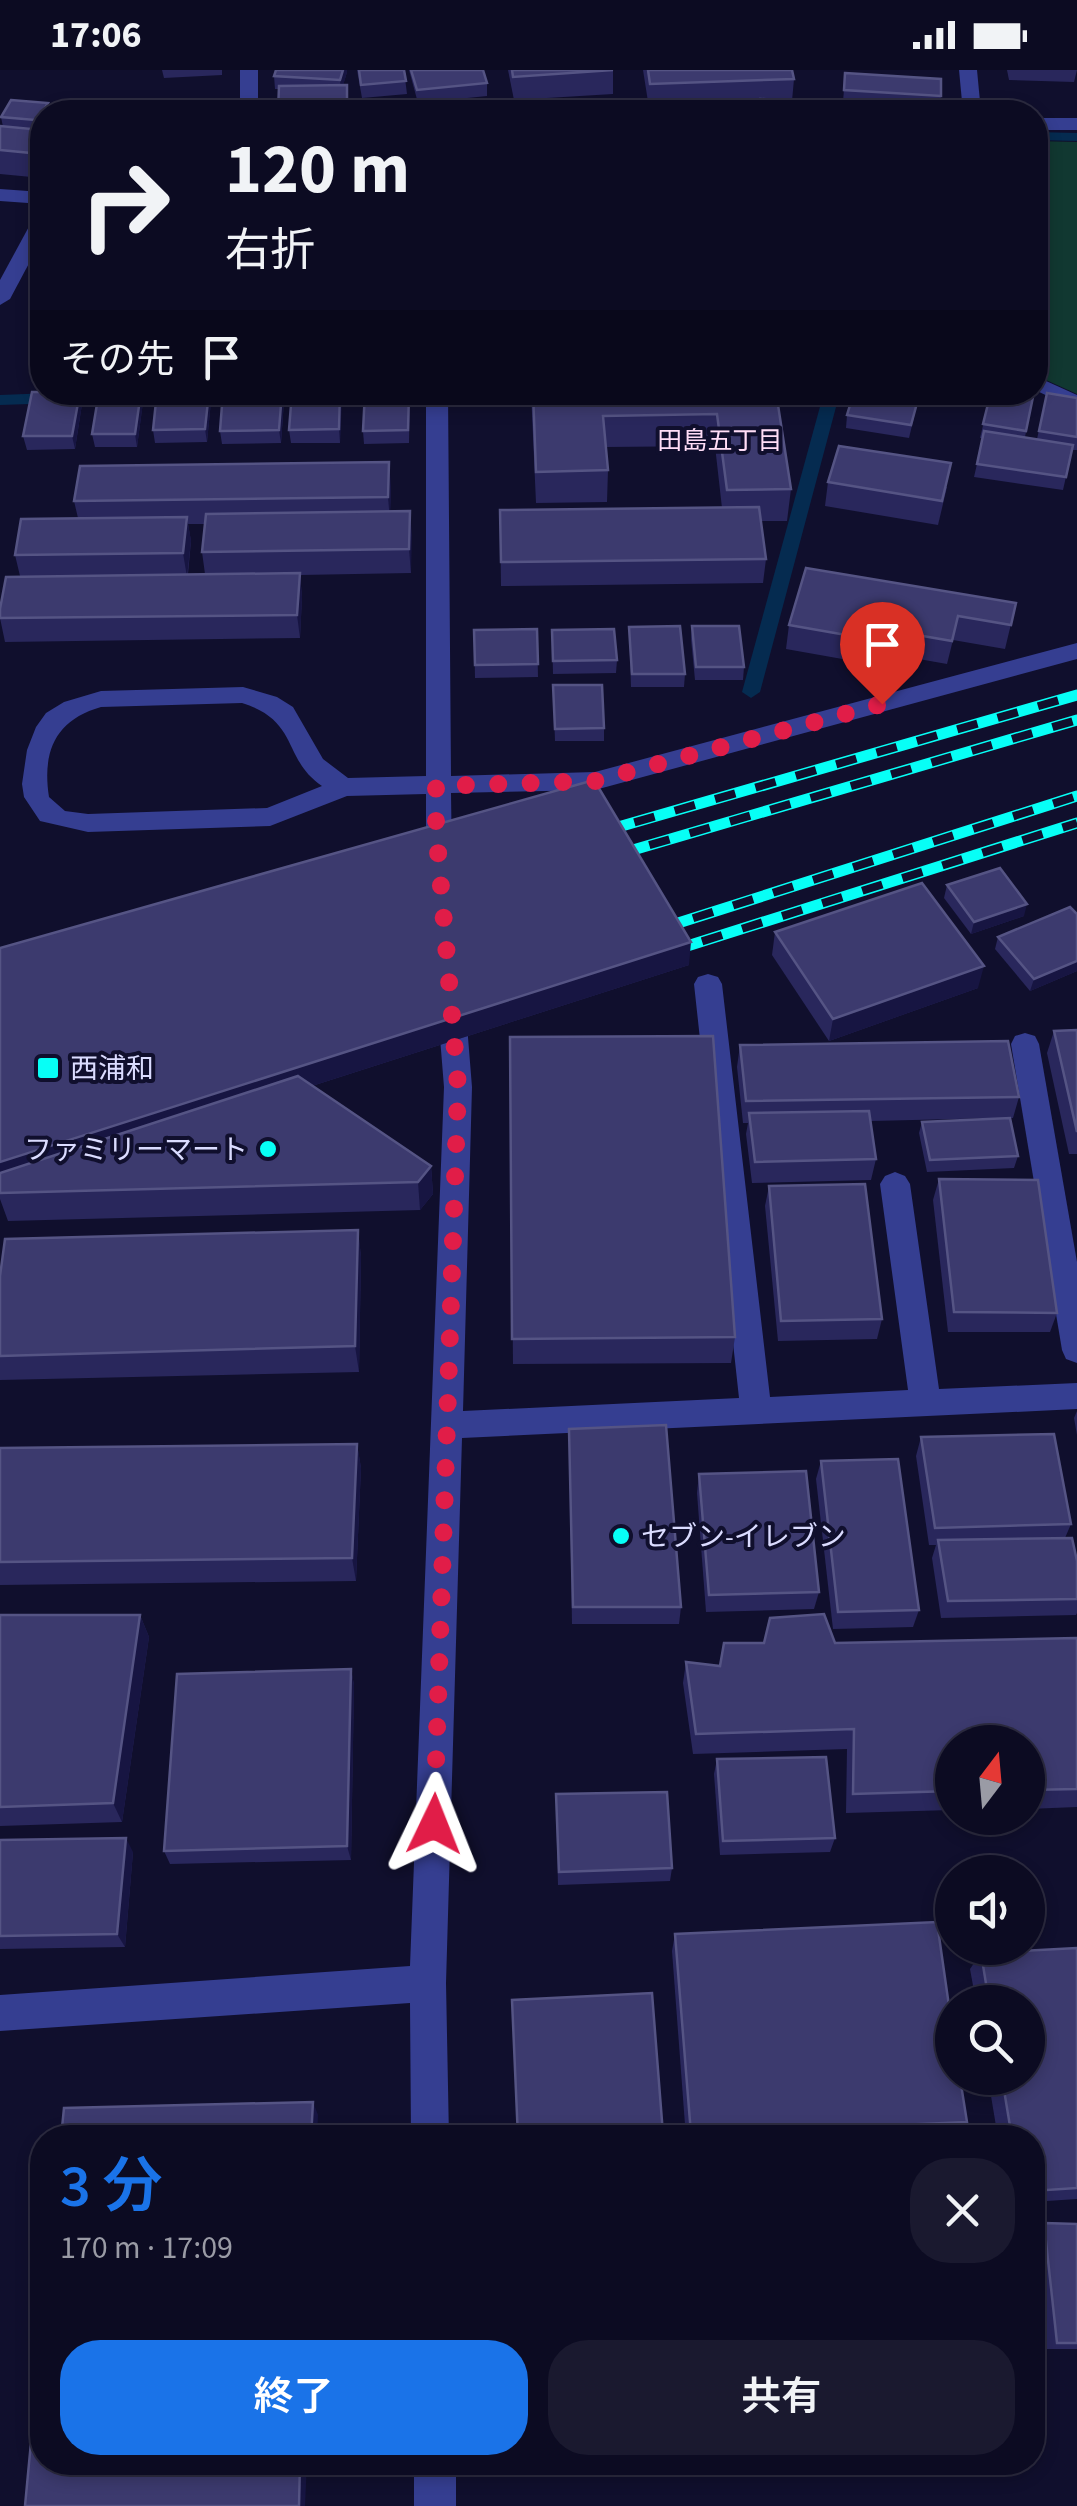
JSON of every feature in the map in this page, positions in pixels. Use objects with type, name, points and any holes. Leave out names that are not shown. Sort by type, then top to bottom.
[{"type":"street","points":[[249,70],[249,100]]},
{"type":"street","points":[[968,70],[971,100]]},
{"type":"street","points":[[1048,124],[1077,124]]},
{"type":"street","points":[[0,194],[30,197]]},
{"type":"street","points":[[0,299],[30,243]]},
{"type":"street","points":[[1048,388],[1077,402]]},
{"type":"street","points":[[437,405],[436,786],[441,883]]},
{"type":"street","points":[[344,787],[316,770],[300,729],[290,716],[263,699],[244,695],[100,698],[81,703],[48,723],[41,735],[32,788],[34,800],[42,809],[81,823],[104,823],[270,817],[344,787],[595,781],[1077,651]]},
{"type":"street","points":[[430,2125],[428,1983],[458,1086],[449,976]]},
{"type":"street","points":[[708,984],[756,1411]]},
{"type":"street","points":[[1025,1044],[1077,1350]]},
{"type":"street","points":[[895,1184],[924,1403]]},
{"type":"street","points":[[446,1425],[1077,1396]]},
{"type":"street","points":[[0,2013],[428,1983]]},
{"type":"street","points":[[435,2475],[436,2506]]},
{"type":"green space","points":[[1048,141],[1077,142],[1077,394],[1048,381]]},
{"type":"building","points":[[276,70],[343,70],[340,80],[274,76]]},
{"type":"building","points":[[359,70],[404,70],[406,81],[361,85]]},
{"type":"building","points":[[411,70],[483,70],[487,83],[417,90]]},
{"type":"building","points":[[512,70],[613,70],[513,77]]},
{"type":"building","points":[[648,70],[792,70],[794,79],[650,84]]},
{"type":"building","points":[[845,73],[941,79],[941,96],[844,90]]},
{"type":"building","points":[[347,85],[347,100],[278,100],[279,86]]},
{"type":"building","points":[[11,100],[30,102],[30,119],[1,117]]},
{"type":"building","points":[[0,126],[30,129],[30,153],[0,150]]},
{"type":"building","points":[[1048,393],[1077,398],[1077,437],[1039,431]]},
{"type":"building","points":[[30,402],[30,405],[78,405],[72,436],[23,436]]},
{"type":"building","points":[[97,405],[139,405],[135,434],[92,434]]},
{"type":"building","points":[[156,405],[208,405],[205,429],[153,430]]},
{"type":"building","points":[[222,405],[281,405],[279,430],[220,431]]},
{"type":"building","points":[[291,405],[340,405],[339,429],[289,430]]},
{"type":"building","points":[[364,405],[409,405],[408,430],[363,431]]},
{"type":"building","points":[[533,405],[778,405],[791,489],[727,490],[717,414],[603,416],[608,470],[536,472]]},
{"type":"building","points":[[850,405],[916,405],[911,425],[847,415]]},
{"type":"building","points":[[988,405],[1031,405],[1026,431],[983,424]]},
{"type":"building","points":[[984,431],[1073,445],[1066,477],[977,464]]},
{"type":"building","points":[[839,446],[951,463],[942,501],[828,482]]},
{"type":"building","points":[[389,462],[388,497],[74,501],[80,466]]},
{"type":"building","points":[[759,507],[766,559],[501,562],[500,510]]},
{"type":"building","points":[[410,511],[409,549],[202,552],[206,514]]},
{"type":"building","points":[[187,517],[183,553],[15,555],[21,519]]},
{"type":"building","points":[[806,568],[1016,603],[1011,625],[958,616],[952,641],[917,635],[915,647],[789,625]]},
{"type":"building","points":[[300,573],[297,615],[0,618],[6,577]]},
{"type":"building","points":[[680,626],[685,674],[632,674],[629,627]]},
{"type":"building","points":[[692,626],[739,626],[744,667],[696,667]]},
{"type":"building","points":[[537,629],[538,664],[475,665],[474,630]]},
{"type":"building","points":[[614,629],[617,660],[553,661],[552,630]]},
{"type":"building","points":[[553,685],[602,685],[604,728],[555,729]]},
{"type":"building","points":[[594,780],[691,942],[0,1162],[0,948]]},
{"type":"building","points":[[1000,868],[1027,904],[974,922],[947,885]]},
{"type":"building","points":[[922,883],[984,966],[833,1019],[775,932]]},
{"type":"building","points":[[1070,907],[1077,914],[1077,961],[1034,979],[998,937]]},
{"type":"building","points":[[1077,1030],[1077,1132],[1054,1031]]},
{"type":"building","points":[[713,1036],[735,1337],[512,1339],[510,1037]]},
{"type":"building","points":[[1008,1041],[1019,1097],[746,1101],[740,1045]]},
{"type":"building","points":[[298,1076],[431,1166],[418,1182],[0,1193],[0,1173]]},
{"type":"building","points":[[869,1111],[876,1159],[755,1162],[749,1113]]},
{"type":"building","points":[[1010,1118],[1018,1156],[930,1160],[922,1122]]},
{"type":"building","points":[[939,1179],[1038,1180],[1057,1313],[954,1312]]},
{"type":"building","points":[[865,1184],[882,1319],[781,1321],[769,1186]]},
{"type":"building","points":[[358,1230],[355,1346],[0,1356],[0,1276],[5,1239]]},
{"type":"building","name":"セブン-イレブン","points":[[666,1425],[681,1607],[573,1607],[569,1429]]},
{"type":"building","points":[[1054,1434],[1071,1524],[935,1528],[921,1437]]},
{"type":"building","points":[[357,1444],[352,1558],[0,1562],[0,1448]]},
{"type":"building","points":[[898,1459],[919,1610],[838,1612],[821,1461]]},
{"type":"building","points":[[806,1471],[819,1592],[709,1595],[699,1474]]},
{"type":"building","points":[[1072,1538],[1077,1561],[1077,1599],[948,1601],[938,1540]]},
{"type":"building","points":[[824,1614],[835,1643],[1077,1638],[1077,1789],[1045,1790],[1045,1725],[935,1725],[935,1792],[853,1794],[854,1729],[696,1734],[686,1662],[720,1666],[724,1643],[764,1643],[770,1618]]},
{"type":"building","points":[[0,1615],[140,1615],[113,1803],[0,1807]]},
{"type":"building","points":[[351,1669],[347,1846],[164,1851],[177,1674]]},
{"type":"building","points":[[826,1757],[835,1838],[723,1841],[717,1759]]},
{"type":"building","points":[[667,1792],[672,1868],[559,1872],[556,1794]]},
{"type":"building","points":[[126,1838],[117,1934],[0,1936],[0,1840]]},
{"type":"building","points":[[935,1922],[935,1965],[943,1965],[946,1985],[935,1985],[935,2095],[963,2095],[967,2122],[690,2125],[675,1934]]},
{"type":"building","points":[[1077,1948],[1077,2188],[1045,2190],[1045,2125],[1010,2125],[1005,2095],[1045,2095],[1045,1985],[986,1985],[983,1965],[1045,1965],[1045,1950]]},
{"type":"building","points":[[652,1993],[662,2125],[517,2125],[512,2000]]},
{"type":"building","points":[[313,2102],[312,2125],[62,2125],[64,2108]]},
{"type":"building","points":[[1045,2223],[1077,2224],[1077,2343],[1057,2343]]},
{"type":"building","points":[[30,2453],[30,2475],[300,2475],[299,2506],[25,2506]]},
{"type":"waterway","points":[[1048,136],[1077,137]]},
{"type":"waterway","points":[[0,400],[30,399]]},
{"type":"waterway","points":[[751,692],[828,405]]},
{"type":"railway","points":[[594,834],[1077,695]]},
{"type":"railway","points":[[609,857],[1077,720]]},
{"type":"railway","points":[[653,931],[1077,796]]},
{"type":"railway","points":[[662,954],[1077,823]]},
{"type":"place","name":"西浦和","points":[[48,1068]]},
{"type":"place","name":"ファミリーマート","points":[[268,1149]]},
{"type":"place","name":"セブン-イレブン","points":[[621,1536]]},
{"type":"district","name":"田島五丁目","points":[[720,440]]},
{"type":"route","points":[[434,1824],[458,1086],[436,828],[436,786],[595,781],[882,704]]}]
